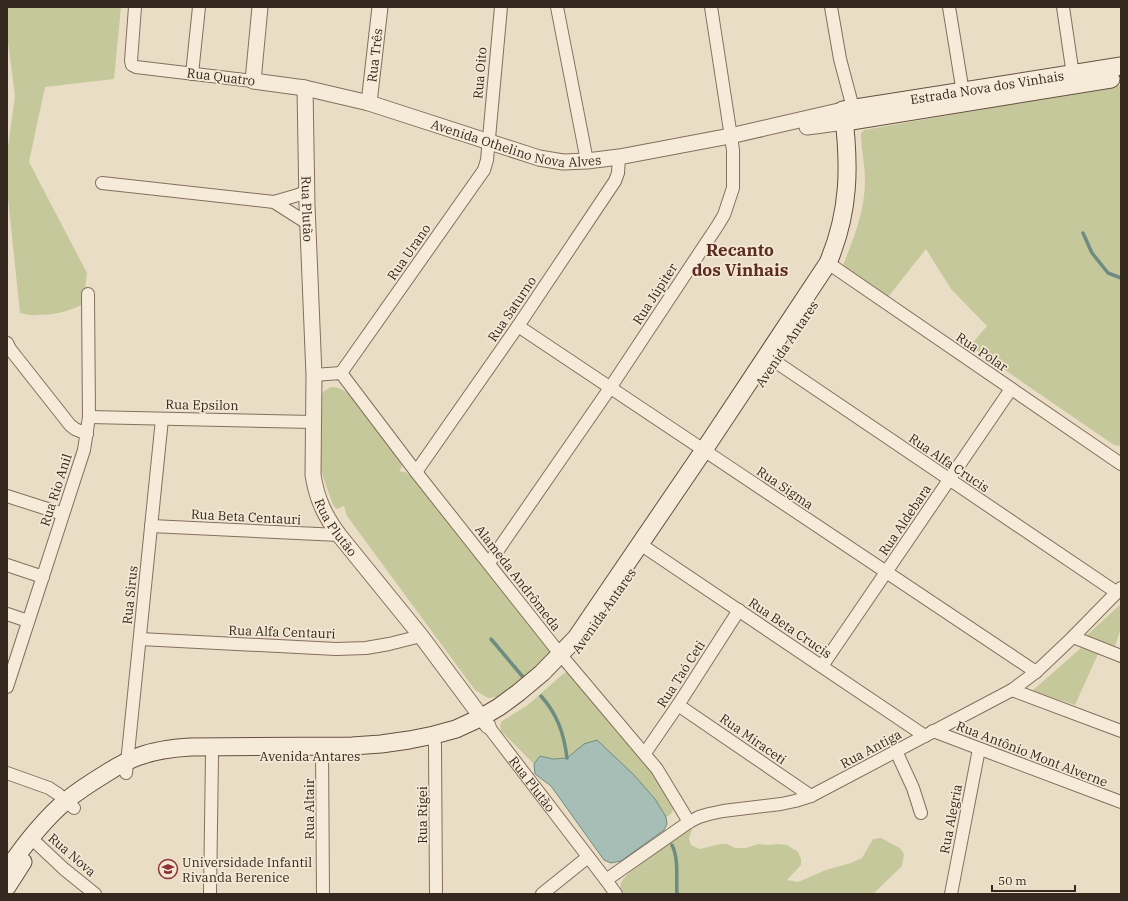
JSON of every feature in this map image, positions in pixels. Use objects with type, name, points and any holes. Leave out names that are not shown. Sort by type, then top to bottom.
[{"type":"main road","name":"Estrada Nova dos Vinhais","points":[[849,115],[1074,79],[1121,66]]},
{"type":"main road","name":"Estrada Nova dos Vinhais","points":[[1074,79],[1121,78]]},
{"type":"main road","name":"Avenida Antares","points":[[7,870],[70,804],[94,793],[127,767],[159,761],[172,753],[211,746],[383,754],[434,741],[446,744],[464,737],[485,721],[530,698],[552,678],[564,658],[583,644],[644,546],[771,359],[847,242],[857,200],[858,164],[849,115]]},
{"type":"main road","name":"Avenida Antares","points":[[172,753],[186,757],[322,752]]},
{"type":"main road","name":"Avenida Antares","points":[[7,887],[28,856],[34,841]]},
{"type":"street","name":"Rua Quatro","points":[[135,7],[131,61],[132,65],[136,68],[305,88]]},
{"type":"street","points":[[192,74],[199,7]]},
{"type":"street","points":[[254,81],[260,7]]},
{"type":"street","name":"Rua Três","points":[[369,103],[380,7]]},
{"type":"street","name":"Rua Oito","points":[[488,142],[501,7]]},
{"type":"street","points":[[557,7],[587,161]]},
{"type":"street","name":"Rua Júpiter","points":[[489,563],[610,388],[724,215],[733,188],[733,150],[711,7]]},
{"type":"street","name":"Avenida Antares","points":[[831,7],[849,115]]},
{"type":"street","points":[[949,7],[964,97]]},
{"type":"street","points":[[1063,7],[1074,79]]},
{"type":"street","name":"Avenida Othelino Nova Alves","points":[[305,88],[369,103],[539,158],[563,162],[619,157],[849,115]]},
{"type":"street","name":"Rua Plutão","points":[[305,88],[307,223],[314,375],[313,476],[320,503],[327,518],[339,535],[421,636],[616,894]]},
{"type":"street","name":"Rua Urano","points":[[340,373],[484,170],[487,160],[488,142]]},
{"type":"street","name":"Rua Saturno","points":[[416,472],[518,326],[615,181],[618,173],[619,157]]},
{"type":"street","points":[[102,183],[274,202],[306,191]]},
{"type":"street","points":[[274,202],[307,223]]},
{"type":"street","name":"Rua Polar","points":[[832,266],[1121,464]]},
{"type":"street","name":"Rua Rio Anil","points":[[7,686],[81,458],[87,434],[90,417],[88,294]]},
{"type":"street","name":"Rua Sigma","points":[[518,326],[1036,672]]},
{"type":"street","points":[[7,343],[10,349],[70,425],[75,430],[87,434]]},
{"type":"street","name":"Rua Alfa Crucis","points":[[771,359],[949,480],[1119,590]]},
{"type":"street","points":[[314,375],[340,373]]},
{"type":"street","name":"Alameda Andrômeda","points":[[340,373],[416,472],[564,658],[645,753],[664,779],[689,822]]},
{"type":"street","name":"Rua Aldebara","points":[[822,666],[1011,389]]},
{"type":"street","name":"Rua Epsilon","points":[[90,417],[313,422]]},
{"type":"street","name":"Rua Sirus","points":[[127,767],[162,419]]},
{"type":"street","points":[[7,496],[63,514]]},
{"type":"street","name":"Rua Beta Centauri","points":[[151,526],[339,535]]},
{"type":"street","name":"Rua Beta Crucis","points":[[644,546],[822,666],[929,734]]},
{"type":"street","points":[[7,565],[42,577]]},
{"type":"street","name":"Rua Antiga","points":[[606,880],[689,822],[709,814],[795,802],[811,796],[1012,690],[1036,672],[1119,590]]},
{"type":"street","name":"Rua Taó Ceti","points":[[645,753],[678,705],[739,610]]},
{"type":"street","points":[[7,614],[28,621]]},
{"type":"street","name":"Rua Alfa Centauri","points":[[140,639],[336,649],[366,648],[421,636]]},
{"type":"street","points":[[1073,637],[1121,656]]},
{"type":"street","points":[[1012,690],[1121,731]]},
{"type":"street","name":"Rua Miraceti","points":[[678,705],[811,796]]},
{"type":"street","name":"Rua Antônio Mont Alverne","points":[[929,734],[979,749],[1121,802]]},
{"type":"street","name":"Rua Rigei","points":[[434,741],[436,894]]},
{"type":"street","name":"Rua Alegria","points":[[951,894],[979,749]]},
{"type":"street","points":[[896,751],[913,788],[921,813]]},
{"type":"street","name":"Rua Altair","points":[[322,752],[323,894]]},
{"type":"street","points":[[210,894],[212,756]]},
{"type":"street","points":[[7,773],[49,788],[70,804]]},
{"type":"street","name":"Rua Nova","points":[[34,841],[64,869],[95,894]]},
{"type":"street","points":[[542,894],[588,857]]},
{"type":"green space","points":[[7,7],[121,7],[114,79],[45,87],[29,162],[87,273],[83,304],[54,314],[32,315],[20,313],[7,189],[7,154],[15,96],[7,35]]},
{"type":"green space","points":[[1121,85],[1121,446],[1114,445],[970,346],[987,326],[951,289],[926,249],[888,297],[842,268],[858,225],[863,203],[865,176],[861,133],[864,130]]},
{"type":"green space","points":[[331,387],[339,388],[348,393],[401,461],[402,467],[399,471],[405,472],[412,477],[549,649],[549,656],[499,697],[488,698],[475,690],[347,516],[344,506],[337,509],[333,505],[320,468],[320,397],[324,391]]},
{"type":"green space","points":[[1121,604],[1121,628],[1115,646],[1086,636]]},
{"type":"green space","points":[[1081,648],[1098,654],[1075,705],[1032,691]]},
{"type":"green space","points":[[567,672],[573,674],[642,756],[672,803],[673,810],[671,814],[666,817],[654,799],[584,744],[564,758],[554,759],[540,756],[534,764],[501,731],[500,725],[502,721],[525,707]]},
{"type":"green space","points":[[692,829],[689,838],[691,845],[700,849],[720,844],[727,844],[735,848],[746,848],[758,844],[787,845],[798,852],[801,859],[801,865],[787,880],[798,882],[826,870],[851,863],[862,858],[873,839],[881,838],[900,848],[904,854],[902,866],[873,894],[622,894],[620,887],[621,882],[629,873],[686,830]]},
{"type":"water","points":[[597,740],[634,775],[655,799],[666,817],[667,824],[664,830],[621,861],[611,863],[604,860],[551,786],[535,774],[534,764],[540,756],[553,759],[567,758],[584,744]]},
{"type":"waterway","points":[[1083,233],[1092,253],[1108,273],[1121,278]]},
{"type":"waterway","points":[[491,639],[523,677]]},
{"type":"waterway","points":[[541,696],[547,703],[559,724],[564,740],[567,758]]},
{"type":"waterway","points":[[672,845],[676,856],[677,894]]},
{"type":"place","name":"Universidade Infantil Rivanda Berenice","points":[[168,869]]},
{"type":"district","name":"Recanto dos Vinhais","points":[[740,260]]}]
